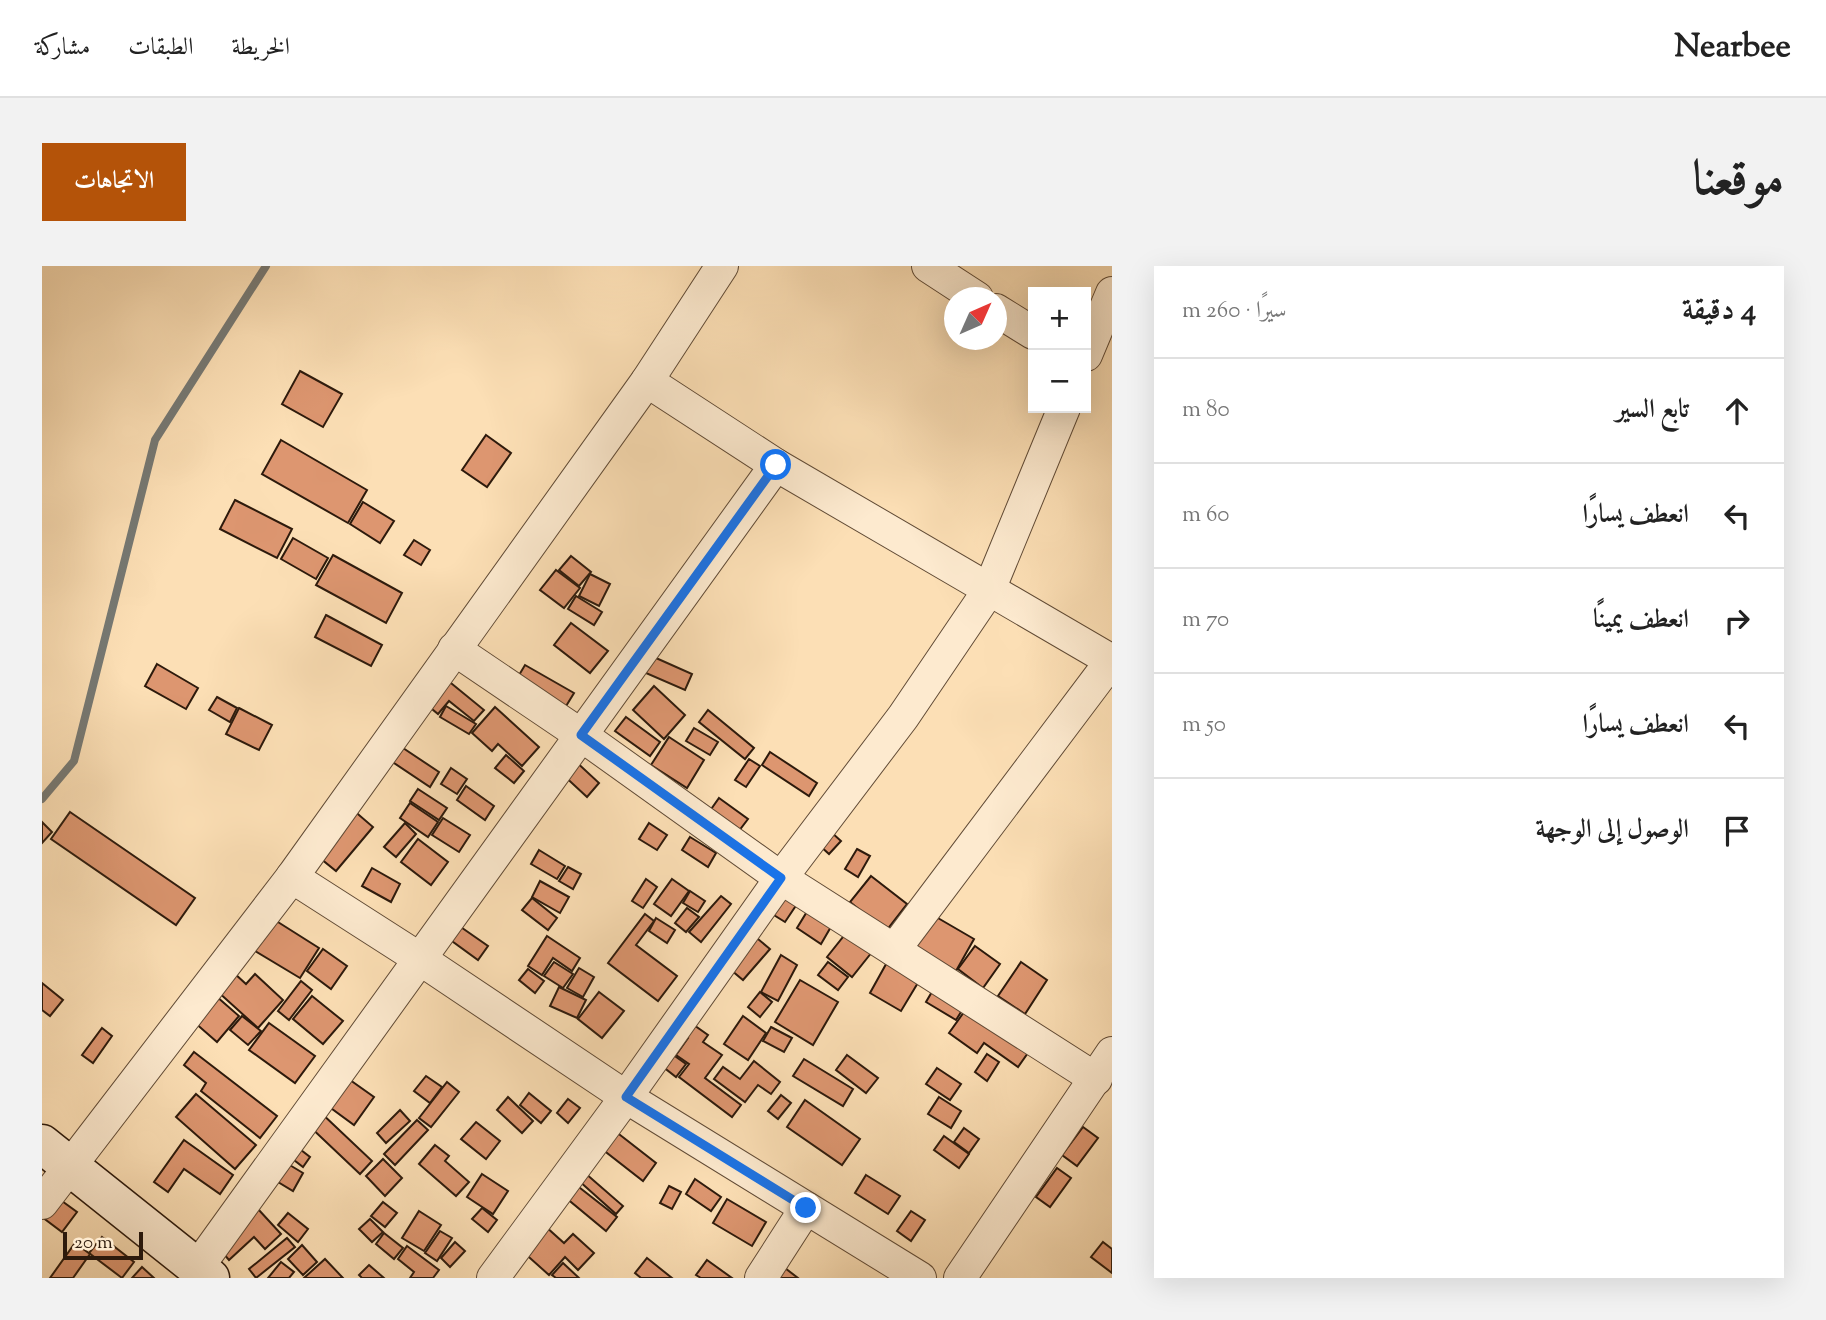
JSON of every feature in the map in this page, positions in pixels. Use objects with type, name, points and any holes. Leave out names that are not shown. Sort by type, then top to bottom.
[{"type":"street","points":[[42,1203],[56,1155],[292,877],[647,380],[722,266]]},
{"type":"street","points":[[928,266],[960,287]]},
{"type":"street","points":[[1088,350],[1112,293]]},
{"type":"street","points":[[1007,317],[1028,331]]},
{"type":"street","points":[[647,380],[776,465],[1112,660],[894,950]]},
{"type":"street","points":[[494,1278],[781,878],[903,717],[989,590],[1062,413]]},
{"type":"street","points":[[56,1155],[204,1273],[420,959],[776,465]]},
{"type":"street","points":[[454,649],[581,735],[781,878],[894,950],[1104,1066],[960,1278]]},
{"type":"street","points":[[292,877],[626,1097],[919,1278]]},
{"type":"street","points":[[761,1278],[806,1208]]},
{"type":"building","points":[[300,371],[342,394],[323,427],[282,404]]},
{"type":"building","points":[[486,435],[511,453],[487,487],[462,470]]},
{"type":"building","points":[[281,440],[367,490],[348,523],[262,474]]},
{"type":"building","points":[[235,500],[292,529],[277,558],[220,529]]},
{"type":"building","points":[[363,502],[394,521],[380,543],[350,524]]},
{"type":"building","points":[[293,538],[328,558],[316,579],[281,559]]},
{"type":"building","points":[[414,540],[430,550],[421,565],[404,555]]},
{"type":"building","points":[[333,555],[402,593],[386,623],[316,585]]},
{"type":"building","points":[[571,556],[591,572],[579,586],[559,570]]},
{"type":"building","points":[[556,570],[580,588],[564,608],[540,590]]},
{"type":"building","points":[[590,574],[610,584],[599,606],[579,596]]},
{"type":"building","points":[[576,596],[602,612],[594,625],[568,609]]},
{"type":"building","points":[[326,615],[382,645],[371,666],[315,637]]},
{"type":"building","points":[[571,623],[608,651],[590,673],[554,645]]},
{"type":"building","points":[[647,654],[692,674],[685,690],[639,670]]},
{"type":"building","points":[[157,664],[198,688],[186,709],[145,686]]},
{"type":"building","points":[[525,665],[574,693],[557,721],[509,692]]},
{"type":"building","points":[[446,679],[484,710],[474,721],[449,701],[438,714],[426,704]]},
{"type":"building","points":[[654,686],[685,715],[664,739],[633,710]]},
{"type":"building","points":[[217,697],[237,708],[230,722],[209,710]]},
{"type":"building","points":[[446,706],[476,724],[469,734],[440,717]]},
{"type":"building","points":[[495,707],[539,747],[522,766],[498,744],[492,751],[472,733]]},
{"type":"building","points":[[239,708],[272,725],[259,750],[226,734]]},
{"type":"building","points":[[708,710],[754,748],[745,759],[699,722]]},
{"type":"building","points":[[626,717],[660,742],[650,756],[615,731]]},
{"type":"building","points":[[694,728],[718,742],[710,755],[686,741]]},
{"type":"building","points":[[669,737],[704,760],[687,788],[651,765]]},
{"type":"building","points":[[400,746],[439,772],[430,787],[391,761]]},
{"type":"building","points":[[770,752],[817,783],[809,796],[762,765]]},
{"type":"building","points":[[506,755],[524,771],[514,783],[495,768]]},
{"type":"building","points":[[572,758],[599,783],[587,797],[560,772]]},
{"type":"building","points":[[749,759],[760,766],[746,787],[735,780]]},
{"type":"building","points":[[451,768],[467,779],[457,794],[441,784]]},
{"type":"building","points":[[466,786],[494,806],[485,820],[457,800]]},
{"type":"building","points":[[418,789],[447,808],[439,820],[410,801]]},
{"type":"building","points":[[719,798],[748,819],[735,836],[707,815]]},
{"type":"building","points":[[410,803],[438,822],[428,837],[400,818]]},
{"type":"building","points":[[352,809],[373,827],[336,871],[315,854]]},
{"type":"building","points":[[70,812],[195,898],[176,925],[51,839]]},
{"type":"building","points":[[443,818],[470,835],[459,852],[432,835]]},
{"type":"building","points":[[42,822],[52,832],[42,843]]},
{"type":"building","points":[[820,822],[841,841],[829,854],[808,835]]},
{"type":"building","points":[[405,823],[416,834],[396,857],[384,847]]},
{"type":"building","points":[[649,823],[667,835],[657,850],[639,839]]},
{"type":"building","points":[[690,837],[716,853],[708,867],[682,850]]},
{"type":"building","points":[[418,839],[448,862],[431,885],[401,862]]},
{"type":"building","points":[[857,849],[870,856],[858,877],[845,869]]},
{"type":"building","points":[[539,850],[565,866],[557,879],[531,864]]},
{"type":"building","points":[[568,867],[581,874],[573,889],[559,881]]},
{"type":"building","points":[[372,868],[400,884],[391,902],[362,886]]},
{"type":"building","points":[[871,876],[907,904],[886,931],[850,902]]},
{"type":"building","points":[[646,879],[657,887],[643,908],[632,901]]},
{"type":"building","points":[[672,879],[689,891],[671,916],[654,904]]},
{"type":"building","points":[[540,881],[569,897],[560,913],[532,897]]},
{"type":"building","points":[[773,889],[797,904],[785,922],[761,907]]},
{"type":"building","points":[[690,891],[705,901],[698,912],[683,903]]},
{"type":"building","points":[[721,896],[731,904],[701,942],[689,932]]},
{"type":"building","points":[[532,898],[557,918],[548,930],[522,910]]},
{"type":"building","points":[[687,908],[699,917],[686,932],[675,923]]},
{"type":"building","points":[[808,910],[832,925],[821,944],[797,928]]},
{"type":"building","points":[[645,914],[654,921],[636,945],[677,976],[658,1001],[608,963]]},
{"type":"building","points":[[931,914],[974,939],[956,971],[912,946]]},
{"type":"building","points":[[270,917],[319,948],[300,978],[250,948]]},
{"type":"building","points":[[656,918],[675,930],[667,943],[649,931]]},
{"type":"building","points":[[455,923],[488,946],[478,960],[445,936]]},
{"type":"building","points":[[746,929],[770,949],[743,980],[719,960]]},
{"type":"building","points":[[847,932],[872,952],[852,977],[827,957]]},
{"type":"building","points":[[547,936],[580,958],[572,971],[553,958],[542,975],[528,966]]},
{"type":"building","points":[[975,946],[1000,964],[983,988],[958,969]]},
{"type":"building","points":[[323,949],[347,966],[331,989],[307,971]]},
{"type":"building","points":[[781,955],[797,965],[778,1001],[761,992]]},
{"type":"building","points":[[890,957],[922,976],[901,1011],[870,993]]},
{"type":"building","points":[[554,962],[573,974],[563,988],[544,976]]},
{"type":"building","points":[[828,962],[848,977],[838,990],[818,975]]},
{"type":"building","points":[[1021,962],[1047,980],[1025,1014],[998,996]]},
{"type":"building","points":[[579,968],[594,977],[583,997],[567,988]]},
{"type":"building","points":[[528,969],[544,981],[535,993],[519,980]]},
{"type":"building","points":[[234,973],[246,984],[255,974],[283,1000],[258,1028],[217,991]]},
{"type":"building","points":[[800,980],[838,1002],[813,1045],[775,1022]]},
{"type":"building","points":[[301,981],[312,990],[289,1020],[278,1011]]},
{"type":"building","points":[[42,983],[63,1000],[50,1016],[42,1010]]},
{"type":"building","points":[[936,985],[966,1004],[956,1020],[926,1002]]},
{"type":"building","points":[[559,987],[586,1000],[577,1018],[550,1006]]},
{"type":"building","points":[[599,992],[624,1011],[602,1038],[578,1019]]},
{"type":"building","points":[[760,992],[772,1002],[760,1017],[748,1007]]},
{"type":"building","points":[[216,996],[239,1016],[217,1042],[194,1022]]},
{"type":"building","points":[[312,996],[343,1021],[323,1044],[293,1019]]},
{"type":"building","points":[[969,1005],[1030,1050],[1018,1067],[984,1043],[977,1053],[949,1033]]},
{"type":"building","points":[[242,1016],[261,1031],[248,1045],[230,1030]]},
{"type":"building","points":[[681,1016],[708,1035],[703,1042],[722,1055],[705,1078],[741,1105],[732,1117],[679,1077],[689,1064],[676,1055],[688,1038],[673,1028]]},
{"type":"building","points":[[743,1016],[766,1033],[748,1060],[724,1044]]},
{"type":"building","points":[[269,1023],[315,1056],[295,1083],[249,1050]]},
{"type":"building","points":[[771,1027],[792,1038],[784,1052],[763,1041]]},
{"type":"building","points":[[102,1028],[112,1036],[93,1063],[82,1055]]},
{"type":"building","points":[[194,1052],[277,1116],[260,1138],[201,1091],[206,1083],[184,1065]]},
{"type":"building","points":[[672,1054],[686,1064],[676,1077],[662,1066]]},
{"type":"building","points":[[987,1054],[999,1062],[987,1081],[975,1072]]},
{"type":"building","points":[[847,1055],[878,1078],[866,1093],[836,1070]]},
{"type":"building","points":[[804,1059],[853,1089],[843,1106],[793,1076]]},
{"type":"building","points":[[754,1061],[780,1082],[771,1094],[758,1085],[745,1102],[714,1079],[723,1067],[740,1079]]},
{"type":"building","points":[[937,1068],[961,1084],[950,1100],[926,1084]]},
{"type":"building","points":[[343,1075],[374,1097],[354,1125],[324,1103]]},
{"type":"building","points":[[426,1076],[442,1087],[430,1103],[414,1091]]},
{"type":"building","points":[[447,1082],[459,1092],[431,1127],[419,1118]]},
{"type":"building","points":[[529,1093],[551,1111],[541,1123],[520,1105]]},
{"type":"building","points":[[196,1094],[256,1145],[235,1169],[176,1117]]},
{"type":"building","points":[[781,1095],[791,1103],[778,1119],[768,1111]]},
{"type":"building","points":[[508,1097],[533,1121],[522,1133],[497,1110]]},
{"type":"building","points":[[939,1097],[961,1111],[951,1128],[928,1114]]},
{"type":"building","points":[[568,1099],[580,1108],[568,1123],[557,1113]]},
{"type":"building","points":[[805,1100],[860,1139],[842,1165],[787,1127]]},
{"type":"building","points":[[318,1110],[372,1161],[360,1174],[306,1123]]},
{"type":"building","points":[[400,1110],[410,1121],[386,1143],[377,1133]]},
{"type":"building","points":[[417,1120],[428,1130],[395,1165],[384,1154]]},
{"type":"building","points":[[476,1122],[500,1141],[486,1159],[461,1139]]},
{"type":"building","points":[[1083,1127],[1098,1138],[1077,1166],[1062,1155]]},
{"type":"building","points":[[964,1128],[979,1139],[969,1153],[954,1142]]},
{"type":"building","points":[[615,1131],[656,1163],[643,1181],[602,1149]]},
{"type":"building","points":[[944,1136],[969,1154],[959,1168],[934,1150]]},
{"type":"building","points":[[184,1140],[233,1175],[220,1194],[184,1169],[168,1192],[154,1182]]},
{"type":"building","points":[[292,1143],[310,1157],[303,1167],[285,1153]]},
{"type":"building","points":[[435,1145],[449,1156],[445,1161],[469,1182],[456,1196],[419,1164]]},
{"type":"building","points":[[278,1158],[303,1173],[293,1191],[268,1176]]},
{"type":"building","points":[[383,1159],[402,1178],[385,1196],[366,1176]]},
{"type":"building","points":[[1057,1168],[1071,1178],[1050,1207],[1036,1197]]},
{"type":"building","points":[[585,1173],[623,1206],[616,1214],[578,1180]]},
{"type":"building","points":[[482,1174],[508,1191],[493,1214],[467,1197]]},
{"type":"building","points":[[866,1175],[900,1196],[888,1214],[855,1193]]},
{"type":"building","points":[[695,1179],[721,1197],[711,1211],[686,1194]]},
{"type":"building","points":[[575,1184],[617,1217],[606,1231],[565,1197]]},
{"type":"building","points":[[669,1186],[681,1192],[672,1209],[660,1203]]},
{"type":"building","points":[[55,1196],[77,1212],[62,1232],[42,1217]]},
{"type":"building","points":[[727,1199],[766,1222],[752,1246],[713,1223]]},
{"type":"building","points":[[383,1202],[397,1213],[385,1227],[371,1216]]},
{"type":"building","points":[[482,1208],[497,1220],[488,1232],[472,1219]]},
{"type":"building","points":[[258,1209],[281,1234],[265,1249],[254,1237],[229,1260],[217,1246]]},
{"type":"building","points":[[419,1211],[441,1225],[424,1251],[402,1238]]},
{"type":"building","points":[[911,1211],[925,1220],[911,1241],[897,1231]]},
{"type":"building","points":[[288,1213],[308,1229],[298,1242],[278,1225]]},
{"type":"building","points":[[535,1217],[564,1243],[573,1234],[594,1253],[578,1270],[565,1257],[549,1275],[512,1242]]},
{"type":"building","points":[[370,1219],[383,1232],[372,1242],[359,1229]]},
{"type":"building","points":[[440,1231],[452,1238],[437,1261],[425,1253]]},
{"type":"building","points":[[384,1233],[403,1248],[394,1259],[376,1244]]},
{"type":"building","points":[[102,1237],[134,1262],[122,1278],[89,1253]]},
{"type":"building","points":[[287,1238],[295,1247],[256,1278],[249,1269]]},
{"type":"building","points":[[455,1242],[465,1251],[450,1267],[441,1258]]},
{"type":"building","points":[[1103,1242],[1112,1249],[1112,1273],[1091,1257]]},
{"type":"building","points":[[75,1243],[90,1254],[73,1278],[50,1278]]},
{"type":"building","points":[[302,1245],[317,1262],[303,1275],[288,1259]]},
{"type":"building","points":[[407,1246],[439,1270],[433,1278],[410,1278],[414,1272],[398,1259]]},
{"type":"building","points":[[647,1258],[672,1278],[641,1278],[635,1273]]},
{"type":"building","points":[[325,1259],[343,1278],[304,1278]]},
{"type":"building","points":[[707,1260],[732,1278],[701,1278],[696,1275]]},
{"type":"building","points":[[281,1262],[294,1272],[289,1278],[268,1278]]},
{"type":"building","points":[[563,1263],[579,1278],[556,1278],[552,1275]]},
{"type":"building","points":[[369,1265],[384,1278],[362,1278],[359,1275]]},
{"type":"building","points":[[781,1265],[798,1278],[771,1278]]},
{"type":"building","points":[[142,1267],[154,1278],[132,1278]]},
{"type":"waterway","points":[[42,799],[74,761],[155,440],[266,266]]},
{"type":"route","points":[[776,465],[581,735],[781,878],[626,1097],[806,1208]]}]
